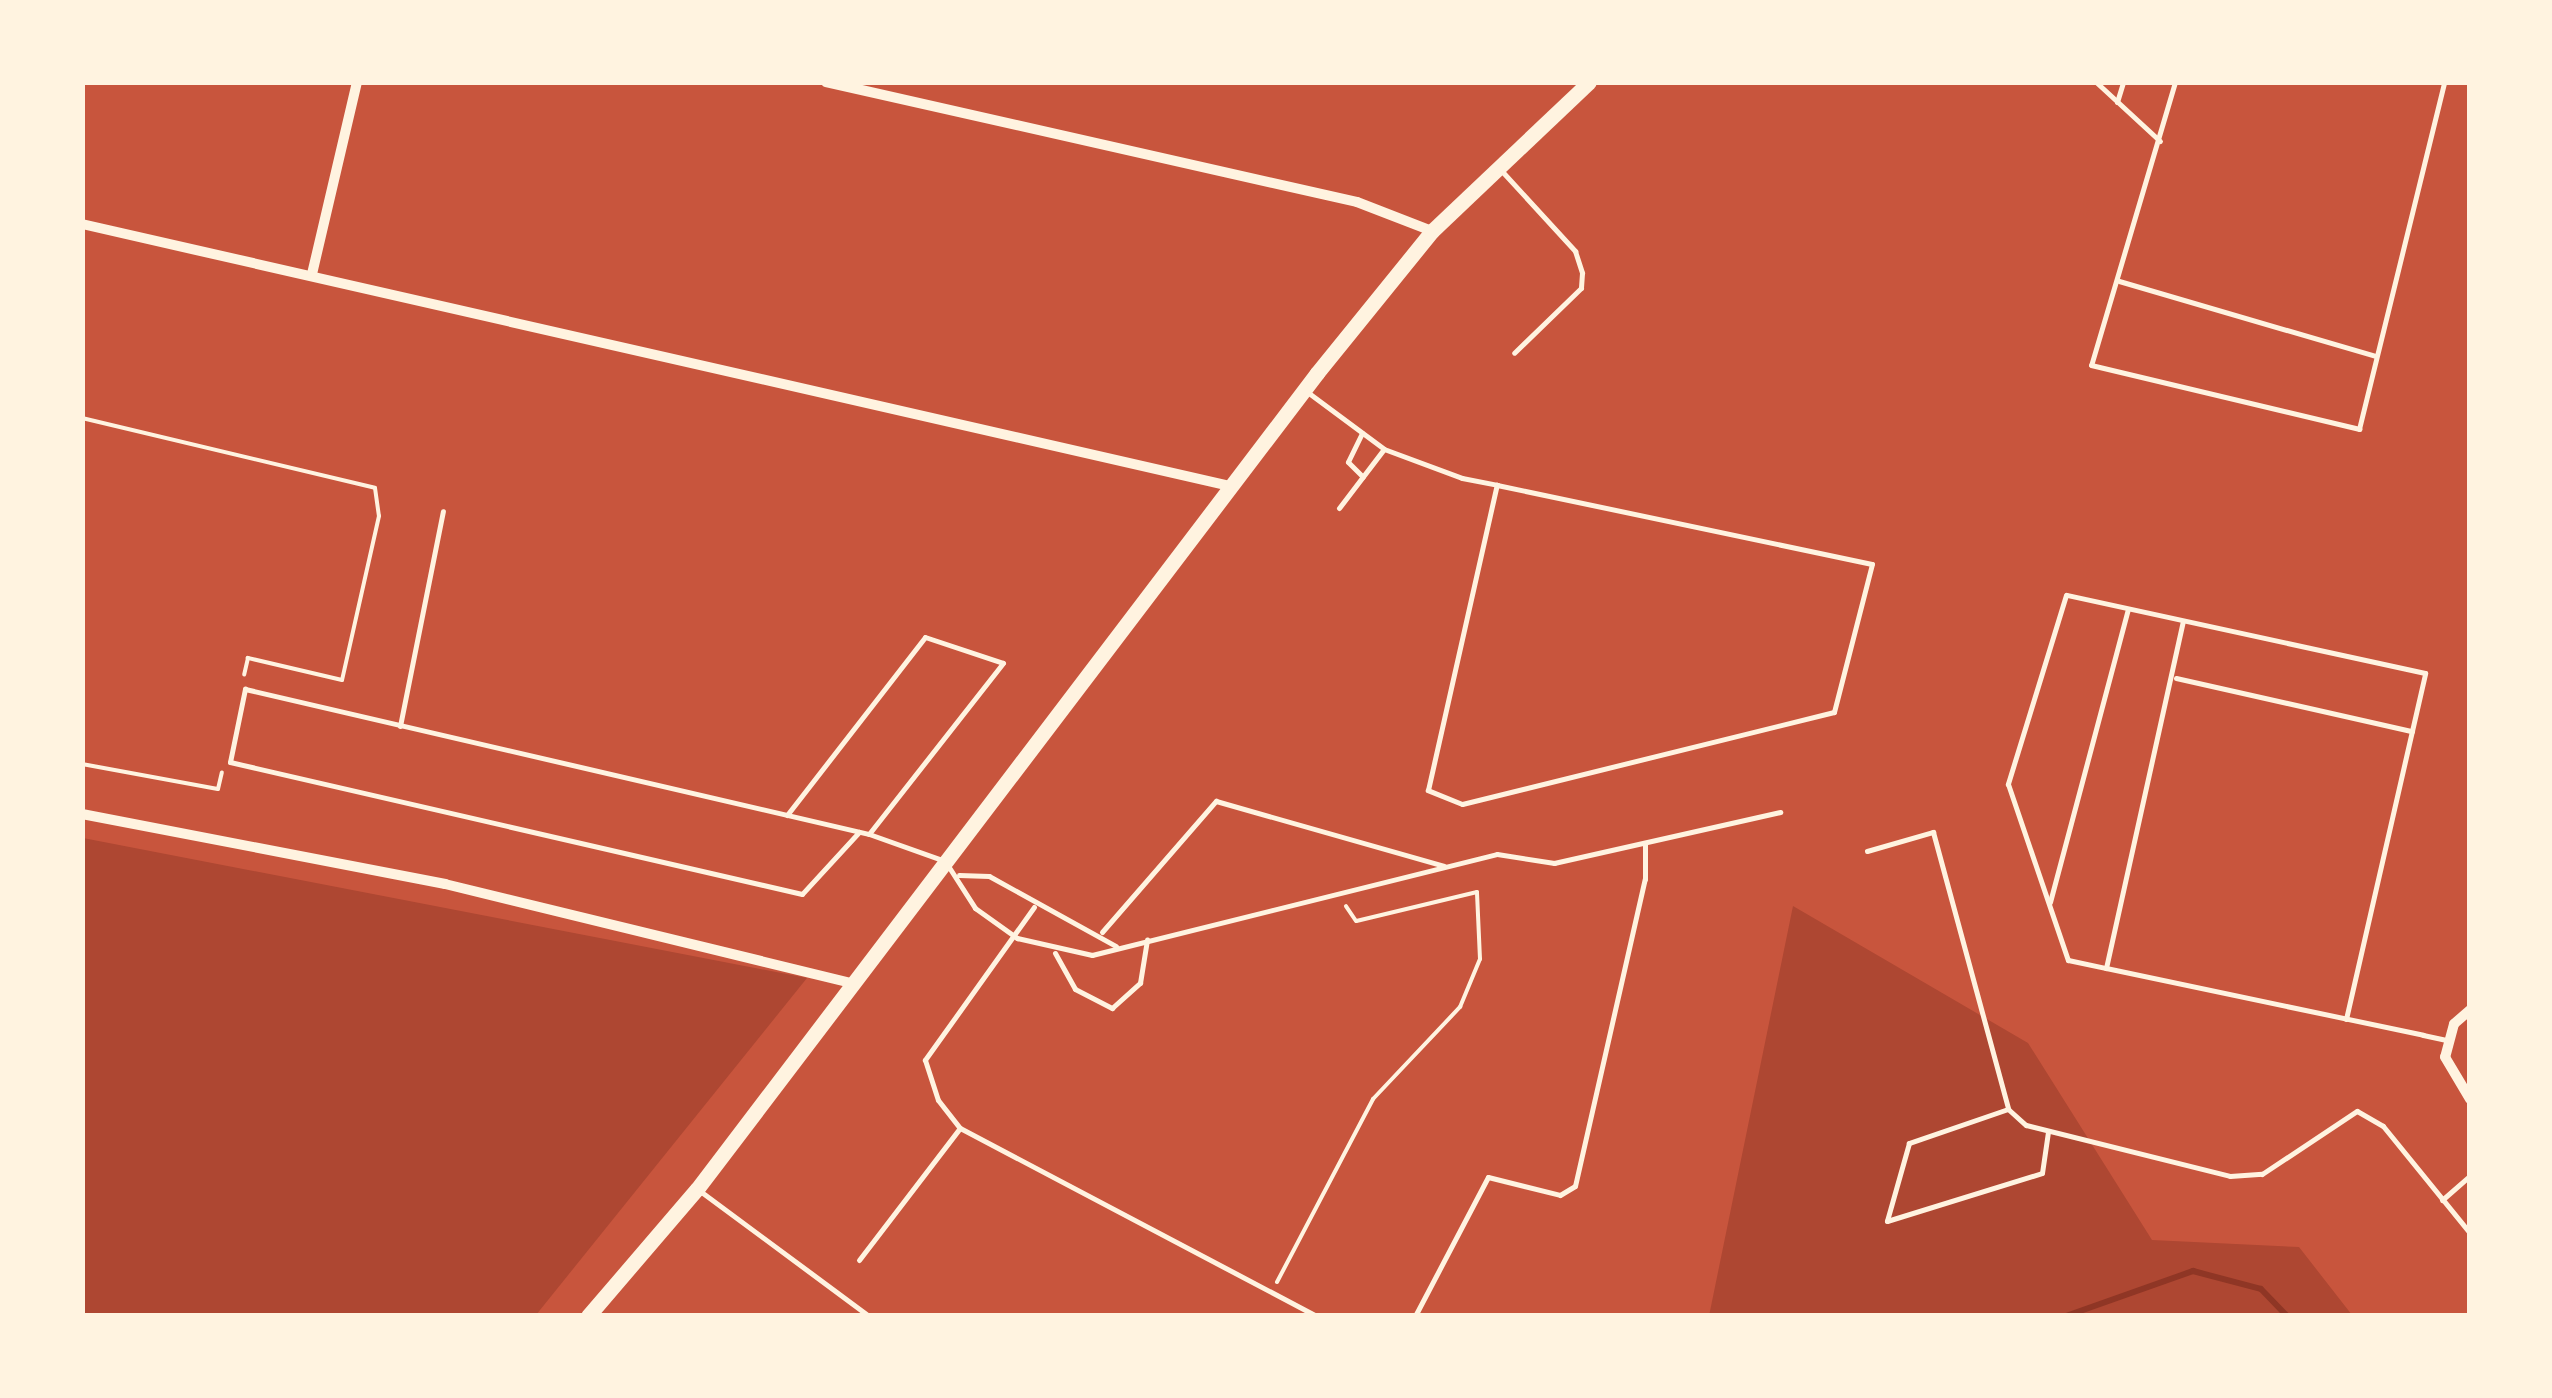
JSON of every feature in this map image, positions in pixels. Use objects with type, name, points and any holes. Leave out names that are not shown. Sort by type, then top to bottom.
[{"type":"main road","points":[[588,1316],[697,1189],[1304,389],[1432,231],[1589,82]]},
{"type":"street","points":[[312,274],[357,82]]},
{"type":"street","points":[[826,82],[1357,202],[1432,231]]},
{"type":"street","points":[[82,224],[1230,486]]},
{"type":"street","points":[[82,814],[445,884],[851,983]]},
{"type":"street","points":[[2470,1010],[2446,1040],[2448,1074],[2470,1100]]},
{"type":"lane","points":[[2096,82],[2160,141]]},
{"type":"lane","points":[[2117,102],[2123,82]]},
{"type":"lane","points":[[2175,82],[2092,365],[2360,429],[2444,82]]},
{"type":"lane","points":[[1497,166],[1576,251],[1582,274],[1582,288],[1514,352]]},
{"type":"lane","points":[[2118,280],[2375,356]]},
{"type":"lane","points":[[1304,389],[1384,449],[1498,485],[1872,564],[1834,712],[1462,804],[1428,790],[1498,485]]},
{"type":"lane","points":[[1362,433],[1348,462],[1363,477]]},
{"type":"lane","points":[[1340,508],[1384,449]]},
{"type":"lane","points":[[400,726],[443,512]]},
{"type":"lane","points":[[2346,1019],[2425,673],[2066,595],[2008,784],[2068,960],[2346,1019],[2446,1040]]},
{"type":"lane","points":[[2049,904],[2128,609]]},
{"type":"lane","points":[[2106,968],[2174,678],[2183,620]]},
{"type":"lane","points":[[788,815],[926,637],[1003,663],[869,834]]},
{"type":"lane","points":[[2174,678],[2412,731]]},
{"type":"lane","points":[[859,832],[802,894],[230,762],[245,689],[869,834],[945,861],[958,875],[976,908],[1017,938],[1056,953],[1147,940],[1497,854],[1554,863],[1780,812]]},
{"type":"lane","points":[[1102,932],[1216,801],[1445,866]]},
{"type":"lane","points":[[1866,852],[1933,832],[2008,1109],[2048,1132],[2230,1176],[2262,1174],[2357,1111],[2382,1126],[2470,1234]]},
{"type":"lane","points":[[1415,1316],[1488,1176],[1560,1195],[1574,1186],[1645,878],[1645,844]]},
{"type":"lane","points":[[958,875],[989,876],[1034,907],[1102,932],[1116,946]]},
{"type":"lane","points":[[1034,907],[1017,938],[925,1060],[960,1128],[1317,1316]]},
{"type":"lane","points":[[1056,953],[1076,989],[1112,1008],[1140,983],[1147,940]]},
{"type":"lane","points":[[2008,1109],[1909,1143],[1887,1220],[2042,1173],[2048,1132]]},
{"type":"lane","points":[[859,1260],[960,1128]]},
{"type":"lane","points":[[2442,1200],[2470,1176]]},
{"type":"lane","points":[[697,1189],[870,1316]]},
{"type":"path","points":[[82,418],[374,488],[379,516],[342,680],[248,658],[239,695]]},
{"type":"path","points":[[82,764],[218,789],[227,751]]},
{"type":"path","points":[[1271,1291],[1373,1099],[1460,1007],[1480,959],[1476,892],[1356,922],[1343,892]]},
{"type":"shaded area","points":[[82,838],[807,978],[536,1315],[83,1315]]},
{"type":"shaded area","points":[[1793,906],[2028,1043],[2152,1240],[2299,1247],[2352,1315],[1709,1316]]},
{"type":"waterway","points":[[2066,1316],[2193,1271],[2261,1289],[2287,1316]]}]
